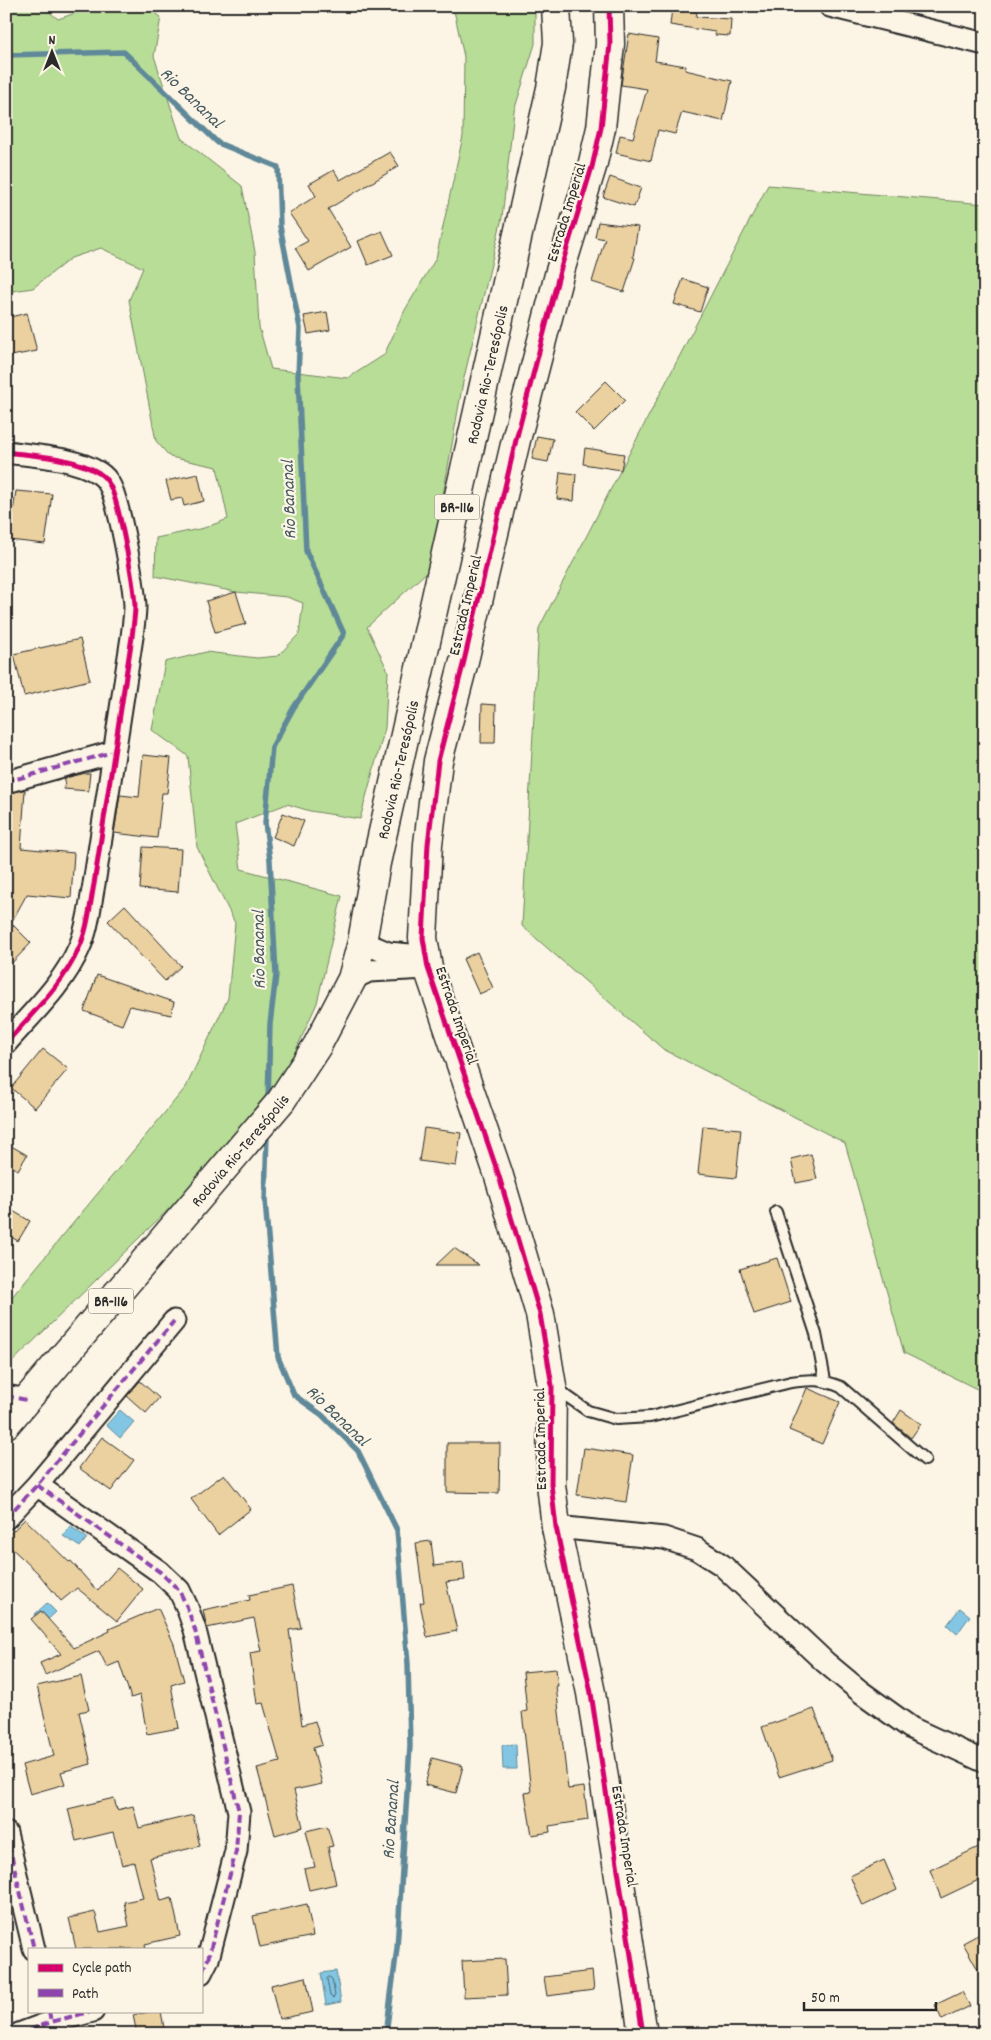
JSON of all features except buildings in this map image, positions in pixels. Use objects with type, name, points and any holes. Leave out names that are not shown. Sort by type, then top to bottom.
[{"type":"main road","name":"Rodovia Rio-Teresópolis","points":[[6,1424],[16,1398],[216,1178],[281,1101],[317,1046],[352,979],[362,942],[376,863],[551,88],[558,43],[556,6]]},
{"type":"main road","name":"Estrada Imperial","points":[[609,6],[610,44],[601,128],[592,167],[560,271],[438,761],[428,844],[423,938],[427,962],[498,1173],[540,1314],[552,1386],[550,1484],[556,1528],[591,1693],[644,2034]]},
{"type":"street","points":[[830,6],[985,44]]},
{"type":"street","points":[[6,452],[63,460],[100,473],[109,484],[116,500],[132,579],[135,607],[94,884],[80,948],[63,978],[6,1043]]},
{"type":"street","points":[[6,782],[113,752]]},
{"type":"street","points":[[362,942],[388,953],[427,962]]},
{"type":"street","points":[[352,979],[369,970],[427,962]]},
{"type":"street","points":[[6,1518],[37,1485],[174,1321]]},
{"type":"street","points":[[37,1485],[160,1572],[179,1590],[187,1607],[198,1640],[239,1812],[236,1851],[208,1959],[202,1971]]},
{"type":"street","points":[[556,1528],[664,1538],[697,1549],[722,1565],[825,1662],[861,1692],[911,1728],[985,1762]]},
{"type":"street","points":[[6,1833],[34,1948]]},
{"type":"street","points":[[19,2034],[50,2017],[86,2012]]},
{"type":"lane","points":[[776,1212],[816,1334],[825,1380]]},
{"type":"lane","points":[[552,1386],[588,1411],[616,1419],[650,1417],[791,1382],[811,1379],[825,1380],[841,1387],[925,1460]]},
{"type":"green space","points":[[6,6],[42,6],[58,19],[96,6],[146,6],[161,17],[154,56],[181,138],[242,186],[255,252],[259,327],[271,369],[348,378],[384,355],[405,310],[436,258],[463,136],[464,57],[453,6],[535,6],[535,44],[514,111],[502,218],[463,382],[430,569],[367,627],[388,671],[385,728],[360,819],[310,811],[287,804],[235,824],[241,869],[342,896],[317,1003],[287,1070],[182,1196],[6,1368],[6,1304],[186,1087],[228,998],[235,923],[197,847],[188,756],[152,730],[165,662],[206,652],[257,658],[278,656],[299,634],[303,603],[287,597],[236,592],[155,576],[156,538],[204,528],[228,519],[217,467],[170,457],[156,441],[129,300],[143,268],[101,248],[71,258],[33,288],[6,292],[6,178],[9,172],[6,171]]},
{"type":"green space","points":[[768,185],[985,204],[985,1393],[904,1353],[845,1143],[663,1049],[522,926],[539,628]]},
{"type":"water","points":[[120,1410],[134,1422],[120,1438],[106,1425]]},
{"type":"water","points":[[70,1526],[87,1538],[80,1547],[63,1536]]},
{"type":"water","points":[[47,1603],[56,1612],[44,1623],[35,1614]]},
{"type":"water","points":[[960,1608],[970,1616],[957,1634],[947,1625]]},
{"type":"water","points":[[516,1744],[517,1769],[503,1769],[502,1745]]},
{"type":"water","points":[[336,1971],[341,2002],[326,2005],[321,1973]]},
{"type":"waterway","name":"Rio Bananal","points":[[6,55],[124,52],[218,143],[278,167],[280,226],[300,328],[298,376],[306,551],[344,634],[294,707],[272,747],[265,823],[270,860],[276,975],[270,1024],[268,1101]]},
{"type":"waterway","name":"Rio Bananal","points":[[267,1133],[265,1200],[278,1357],[294,1395],[322,1415],[358,1451],[397,1530],[408,1664],[410,1746],[397,1948],[386,2034]]},
{"type":"marked path","points":[[6,782],[113,752]]},
{"type":"marked path","points":[[6,1518],[37,1485],[174,1321]]},
{"type":"marked path","points":[[6,1396],[27,1400]]},
{"type":"marked path","points":[[37,1485],[160,1572],[179,1590],[195,1630],[239,1812],[236,1851],[208,1959],[202,1971]]},
{"type":"marked path","points":[[6,1833],[34,1948]]},
{"type":"marked path","points":[[49,2012],[51,2022]]},
{"type":"marked path","points":[[19,2034],[51,2022],[89,2012]]},
{"type":"cycle path","points":[[609,6],[610,44],[601,128],[592,167],[560,271],[516,440],[464,661],[438,761],[428,844],[423,938],[428,968],[498,1173],[540,1314],[552,1386],[551,1484],[556,1527],[591,1693],[643,2034]]},
{"type":"cycle path","points":[[6,452],[66,460],[89,468],[106,479],[113,493],[121,524],[135,606],[132,637],[85,933],[72,961],[56,986],[6,1043]]}]
